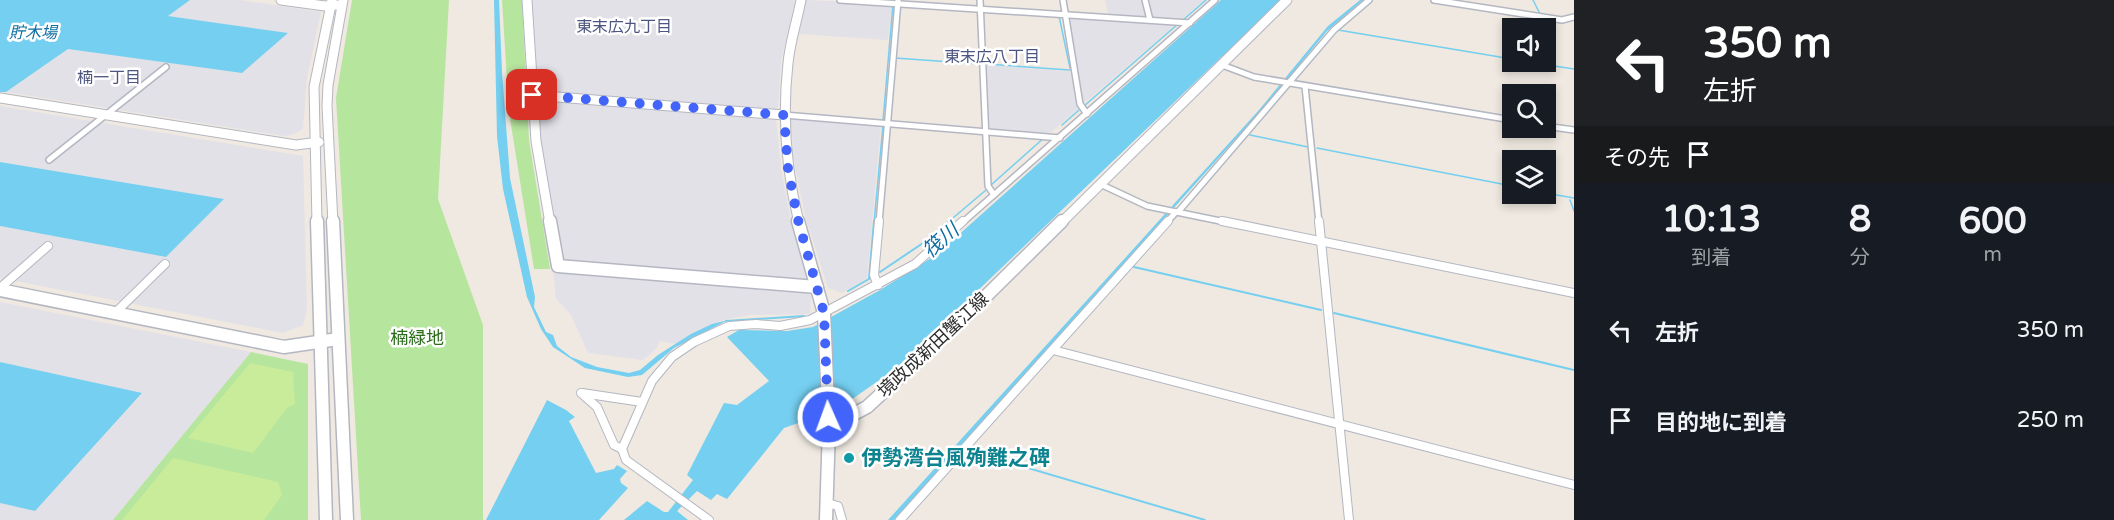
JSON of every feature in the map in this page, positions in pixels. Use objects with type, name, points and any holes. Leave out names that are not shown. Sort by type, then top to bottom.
[{"type":"street","points":[[281,0],[337,2]]},
{"type":"street","points":[[527,0],[536,141],[558,266],[817,287]]},
{"type":"street","points":[[801,0],[788,61],[784,115],[788,169],[798,220],[824,313],[829,422],[826,520]]},
{"type":"street","points":[[840,0],[898,2],[1190,23]]},
{"type":"street","points":[[980,0],[988,186],[994,195]]},
{"type":"street","points":[[1063,0],[1080,104],[1087,114]]},
{"type":"street","points":[[1145,0],[1150,20]]},
{"type":"street","points":[[621,449],[652,381],[663,366],[682,349],[729,326],[795,325],[824,313],[915,264],[1215,0]]},
{"type":"street","name":"境政成新田蟹江線","points":[[829,422],[867,407],[970,312],[1287,0]]},
{"type":"street","points":[[900,520],[1290,83],[1334,30],[1369,0]]},
{"type":"street","points":[[1434,0],[1562,20],[1574,17]]},
{"type":"street","points":[[337,2],[328,85],[328,140],[347,520]]},
{"type":"street","points":[[326,520],[314,87],[337,2]]},
{"type":"street","points":[[878,285],[874,275],[898,2]]},
{"type":"street","points":[[1222,65],[1254,77],[1502,118]]},
{"type":"street","points":[[49,159],[166,67]]},
{"type":"street","points":[[1305,86],[1349,520]]},
{"type":"street","points":[[532,95],[1060,138]]},
{"type":"street","points":[[0,98],[297,146],[328,140]]},
{"type":"street","points":[[1556,128],[1574,130]]},
{"type":"street","points":[[1100,184],[1139,202],[1174,211],[1574,293]]},
{"type":"street","points":[[0,289],[48,246]]},
{"type":"street","points":[[115,313],[165,264]]},
{"type":"street","points":[[0,289],[284,346],[338,339]]},
{"type":"street","points":[[1053,350],[1574,485]]},
{"type":"street","points":[[642,402],[581,393],[597,407],[614,445],[621,449],[626,459],[710,520]]},
{"type":"street","points":[[827,503],[838,506],[842,520]]},
{"type":"shaded area","points":[[190,0],[240,0],[321,12],[307,78],[303,129],[292,135],[284,136],[6,92],[68,49],[242,73],[287,33],[167,16]]},
{"type":"shaded area","points":[[532,0],[793,0],[795,2],[781,61],[778,109],[773,111],[542,93],[536,90]]},
{"type":"shaded area","points":[[806,0],[892,4],[888,40],[799,34]]},
{"type":"shaded area","points":[[1105,0],[1143,0],[1148,17],[1109,16]]},
{"type":"shaded area","points":[[1147,0],[1204,0],[1181,21],[1152,19]]},
{"type":"shaded area","points":[[1069,17],[1178,23],[1083,104]]},
{"type":"shaded area","points":[[986,65],[1070,71],[1076,104],[1079,108],[1049,134],[990,129]]},
{"type":"shaded area","points":[[540,99],[776,118],[781,169],[791,221],[807,279],[802,282],[570,262],[563,258],[544,168],[537,101]]},
{"type":"shaded area","points":[[0,106],[303,156],[307,310],[303,325],[283,333],[0,278],[0,226],[166,257],[224,199],[0,162]]},
{"type":"shaded area","points":[[790,117],[881,124],[867,279],[842,293],[828,288],[806,219],[795,168]]},
{"type":"shaded area","points":[[553,270],[807,292],[811,296],[810,314],[749,315],[724,320],[675,344],[660,341],[656,349],[643,360],[588,353],[571,315],[556,299]]},
{"type":"shaded area","points":[[0,302],[251,352],[113,520],[0,520],[0,503],[35,511],[142,394],[0,362]]},
{"type":"green space","name":"楠緑地","points":[[352,0],[449,0],[438,199],[483,325],[483,520],[361,520],[336,98]]},
{"type":"green space","points":[[502,0],[522,0],[529,140],[550,269],[534,269],[509,112]]},
{"type":"green space","points":[[251,352],[308,364],[308,520],[113,520]]},
{"type":"green space","points":[[250,363],[293,372],[295,404],[287,408],[253,453],[188,438]]},
{"type":"green space","points":[[173,458],[278,482],[282,495],[264,520],[122,520]]},
{"type":"water","name":"貯木場","points":[[0,0],[190,0],[168,16],[288,33],[242,73],[68,49],[6,92],[0,92]]},
{"type":"water","points":[[494,0],[499,0],[510,178],[535,297],[534,307],[546,332],[553,335],[557,346],[571,357],[597,367],[629,373],[640,370],[658,355],[691,334],[712,324],[728,320],[674,348],[642,375],[628,377],[585,368],[553,347],[541,329],[527,297],[503,189],[497,136]]},
{"type":"water","points":[[1221,0],[1281,0],[898,367],[838,409],[784,428],[727,499],[717,494],[711,500],[697,491],[677,511],[688,520],[624,520],[647,501],[664,512],[668,512],[693,480],[687,475],[724,403],[737,405],[769,381],[727,337],[739,330],[787,331],[813,327],[880,290],[936,255]]},
{"type":"water","points":[[1363,0],[1327,31],[1267,104],[894,520],[888,520],[1259,110],[1328,26]]},
{"type":"water","points":[[0,162],[224,199],[166,257],[0,226]]},
{"type":"water","points":[[0,362],[142,393],[35,511],[0,503]]},
{"type":"water","points":[[547,400],[575,417],[569,421],[596,473],[614,469],[617,465],[627,471],[620,479],[621,483],[628,488],[599,520],[486,520]]},
{"type":"waterway","points":[[1182,21],[1206,0]]},
{"type":"waterway","points":[[1533,0],[1540,14]]},
{"type":"waterway","points":[[883,121],[893,4]]},
{"type":"waterway","points":[[1059,16],[1070,68]]},
{"type":"waterway","points":[[1084,106],[1178,24]]},
{"type":"waterway","points":[[1338,30],[1502,57]]},
{"type":"waterway","points":[[895,58],[980,64]]},
{"type":"waterway","points":[[986,64],[1070,70]]},
{"type":"waterway","points":[[1556,66],[1574,69]]},
{"type":"waterway","points":[[1062,125],[1079,110]]},
{"type":"waterway","points":[[874,223],[883,125]]},
{"type":"waterway","points":[[1250,135],[1308,147]]},
{"type":"waterway","points":[[991,185],[1045,137]]},
{"type":"waterway","points":[[1317,148],[1502,184]]},
{"type":"waterway","name":"筏川","points":[[947,223],[986,190]]},
{"type":"waterway","points":[[1556,195],[1574,198]]},
{"type":"waterway","points":[[1570,200],[1574,211]]},
{"type":"waterway","points":[[848,291],[869,279],[874,221]]},
{"type":"waterway","name":"筏川","points":[[880,272],[926,241],[949,221]]},
{"type":"waterway","points":[[1134,267],[1321,310]]},
{"type":"waterway","points":[[1334,313],[1574,370]]},
{"type":"waterway","points":[[726,321],[804,316]]},
{"type":"waterway","points":[[970,451],[1205,520]]},
{"type":"place","name":"伊勢湾台風殉難之碑","points":[[849,458]]},
{"type":"district","name":"東末広九丁目","points":[[624,27]]},
{"type":"district","name":"東末広八丁目","points":[[992,57]]},
{"type":"district","name":"楠一丁目","points":[[109,78]]},
{"type":"route","points":[[532,95],[784,115],[788,169],[798,220],[824,313],[828,417]]}]
